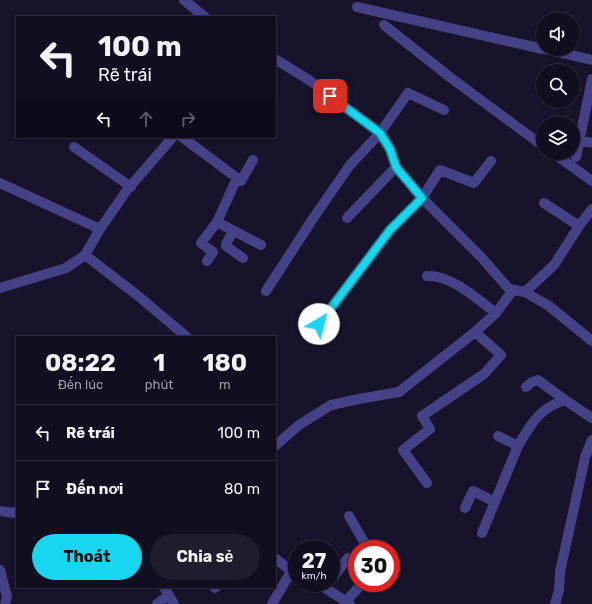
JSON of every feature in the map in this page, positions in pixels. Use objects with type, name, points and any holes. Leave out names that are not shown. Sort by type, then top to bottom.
[{"type":"street","points":[[184,0],[204,16]]},
{"type":"street","points":[[357,7],[536,47]]},
{"type":"street","points":[[384,25],[451,78],[536,141]]},
{"type":"street","points":[[574,56],[592,60]]},
{"type":"street","points":[[276,60],[309,80],[380,133],[390,149],[396,167],[422,198],[482,258],[509,289],[525,292],[549,306],[592,341]]},
{"type":"street","points":[[580,135],[592,79]]},
{"type":"street","points":[[266,291],[350,166],[380,133],[408,93],[444,110]]},
{"type":"street","points":[[0,288],[66,268],[85,255],[100,229],[131,187],[172,138]]},
{"type":"street","points":[[183,138],[241,181],[253,160]]},
{"type":"street","points":[[580,140],[592,143]]},
{"type":"street","points":[[74,147],[131,187]]},
{"type":"street","points":[[563,160],[592,181]]},
{"type":"street","points":[[319,324],[390,230],[422,198],[440,170],[474,183],[491,161]]},
{"type":"street","points":[[347,218],[396,167]]},
{"type":"street","points":[[207,261],[213,252],[201,243],[217,222],[237,178]]},
{"type":"street","points":[[0,183],[100,229]]},
{"type":"street","points":[[544,203],[579,226]]},
{"type":"street","points":[[525,292],[554,265],[579,226],[592,209]]},
{"type":"street","points":[[217,222],[261,245]]},
{"type":"street","points":[[233,231],[226,246],[243,258]]},
{"type":"street","points":[[85,255],[137,295],[186,336]]},
{"type":"street","points":[[427,276],[436,275],[463,288],[496,312]]},
{"type":"street","points":[[276,445],[299,425],[331,405],[359,398],[399,392],[475,332],[496,312],[513,290]]},
{"type":"street","points":[[427,482],[403,450],[430,428],[422,416],[484,374],[501,355],[475,332]]},
{"type":"street","points":[[526,387],[532,382],[538,380],[592,418]]},
{"type":"street","points":[[482,533],[518,446],[534,421],[544,410],[555,403],[565,400]]},
{"type":"street","points":[[498,436],[518,446]]},
{"type":"street","points":[[555,604],[559,590],[560,572],[585,457],[592,440]]},
{"type":"street","points":[[465,508],[473,491],[495,502]]},
{"type":"street","points":[[1,513],[16,512]]},
{"type":"street","points":[[349,516],[363,540]]},
{"type":"street","points":[[340,567],[348,558]]},
{"type":"street","points":[[276,559],[288,568]]},
{"type":"street","points":[[0,570],[7,597],[5,604]]},
{"type":"street","points":[[272,604],[288,581]]},
{"type":"street","points":[[336,592],[348,602],[356,592]]},
{"type":"street","points":[[157,604],[169,595]]},
{"type":"route","points":[[319,324],[390,230],[422,198],[396,167],[390,149],[380,133],[330,96]]}]
